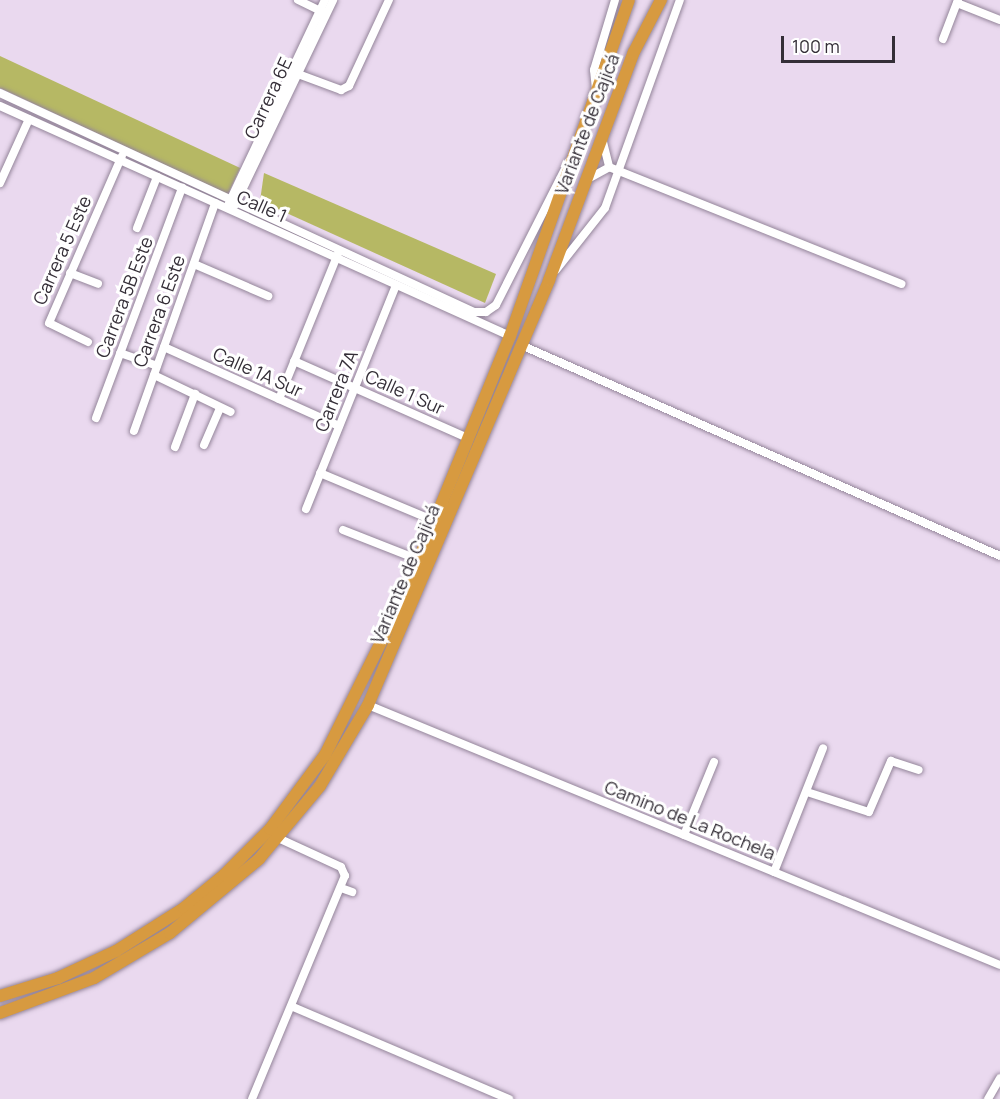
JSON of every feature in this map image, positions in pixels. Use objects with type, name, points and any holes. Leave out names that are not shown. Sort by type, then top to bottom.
[{"type":"highway","name":"Variante de Cajicá","points":[[0,996],[58,978],[116,951],[184,908],[249,851],[325,755],[355,699],[419,560],[510,336],[629,0]]},
{"type":"highway","name":"Variante de Cajicá","points":[[0,1013],[42,1000],[138,954],[209,903],[278,838],[320,786],[368,705],[549,280],[634,52],[661,0]]},
{"type":"street","points":[[298,0],[323,12]]},
{"type":"street","name":"Carrera 6E","points":[[234,200],[298,74],[323,12],[325,0]]},
{"type":"street","name":"Carrera 6E","points":[[230,210],[323,12],[333,0]]},
{"type":"street","points":[[298,74],[341,90],[349,86],[389,0]]},
{"type":"street","points":[[596,93],[594,70],[615,0]]},
{"type":"street","points":[[549,280],[605,208],[680,0]]},
{"type":"street","points":[[943,39],[958,1],[1000,20]]},
{"type":"street","name":"Calle 1","points":[[0,93],[341,248],[474,312],[486,312],[496,304],[573,154]]},
{"type":"street","name":"Calle 1","points":[[0,106],[510,336]]},
{"type":"street","points":[[0,183],[29,119]]},
{"type":"street","points":[[601,136],[609,167]]},
{"type":"street","name":"Carrera 5 Este","points":[[88,342],[49,323],[124,151]]},
{"type":"street","points":[[609,167],[902,284]]},
{"type":"street","points":[[584,181],[609,167]]},
{"type":"street","points":[[137,228],[157,177]]},
{"type":"street","name":"Carrera 5B Este","points":[[96,418],[182,188]]},
{"type":"street","name":"Carrera 6 Este","points":[[134,431],[215,203]]},
{"type":"street","points":[[279,399],[341,248]]},
{"type":"street","points":[[194,264],[268,296]]},
{"type":"street","points":[[70,273],[98,284]]},
{"type":"street","name":"Carrera 7A","points":[[306,509],[396,285]]},
{"type":"street","points":[[521,345],[1000,556]]},
{"type":"street","name":"Calle 1A Sur","points":[[164,347],[339,426]]},
{"type":"street","points":[[120,353],[155,370],[220,408],[231,411]]},
{"type":"street","name":"Calle 1 Sur","points":[[294,361],[468,438]]},
{"type":"street","points":[[175,447],[195,394]]},
{"type":"street","points":[[204,445],[220,408]]},
{"type":"street","points":[[320,473],[435,521]]},
{"type":"street","points":[[343,530],[419,560]]},
{"type":"street","name":"Camino de La Rochela","points":[[368,705],[1000,965]]},
{"type":"street","points":[[774,872],[823,748]]},
{"type":"street","points":[[807,792],[869,812],[891,761],[919,770]]},
{"type":"street","points":[[684,835],[714,762]]},
{"type":"street","points":[[252,1099],[293,1007],[345,876],[341,867],[278,838]]},
{"type":"street","points":[[341,888],[352,892]]},
{"type":"street","points":[[293,1007],[509,1099]]},
{"type":"street","points":[[988,1099],[1000,1078]]},
{"type":"shaded area","points":[[0,56],[240,168],[228,194],[0,88]]},
{"type":"shaded area","points":[[264,173],[496,274],[485,303],[260,201]]}]
